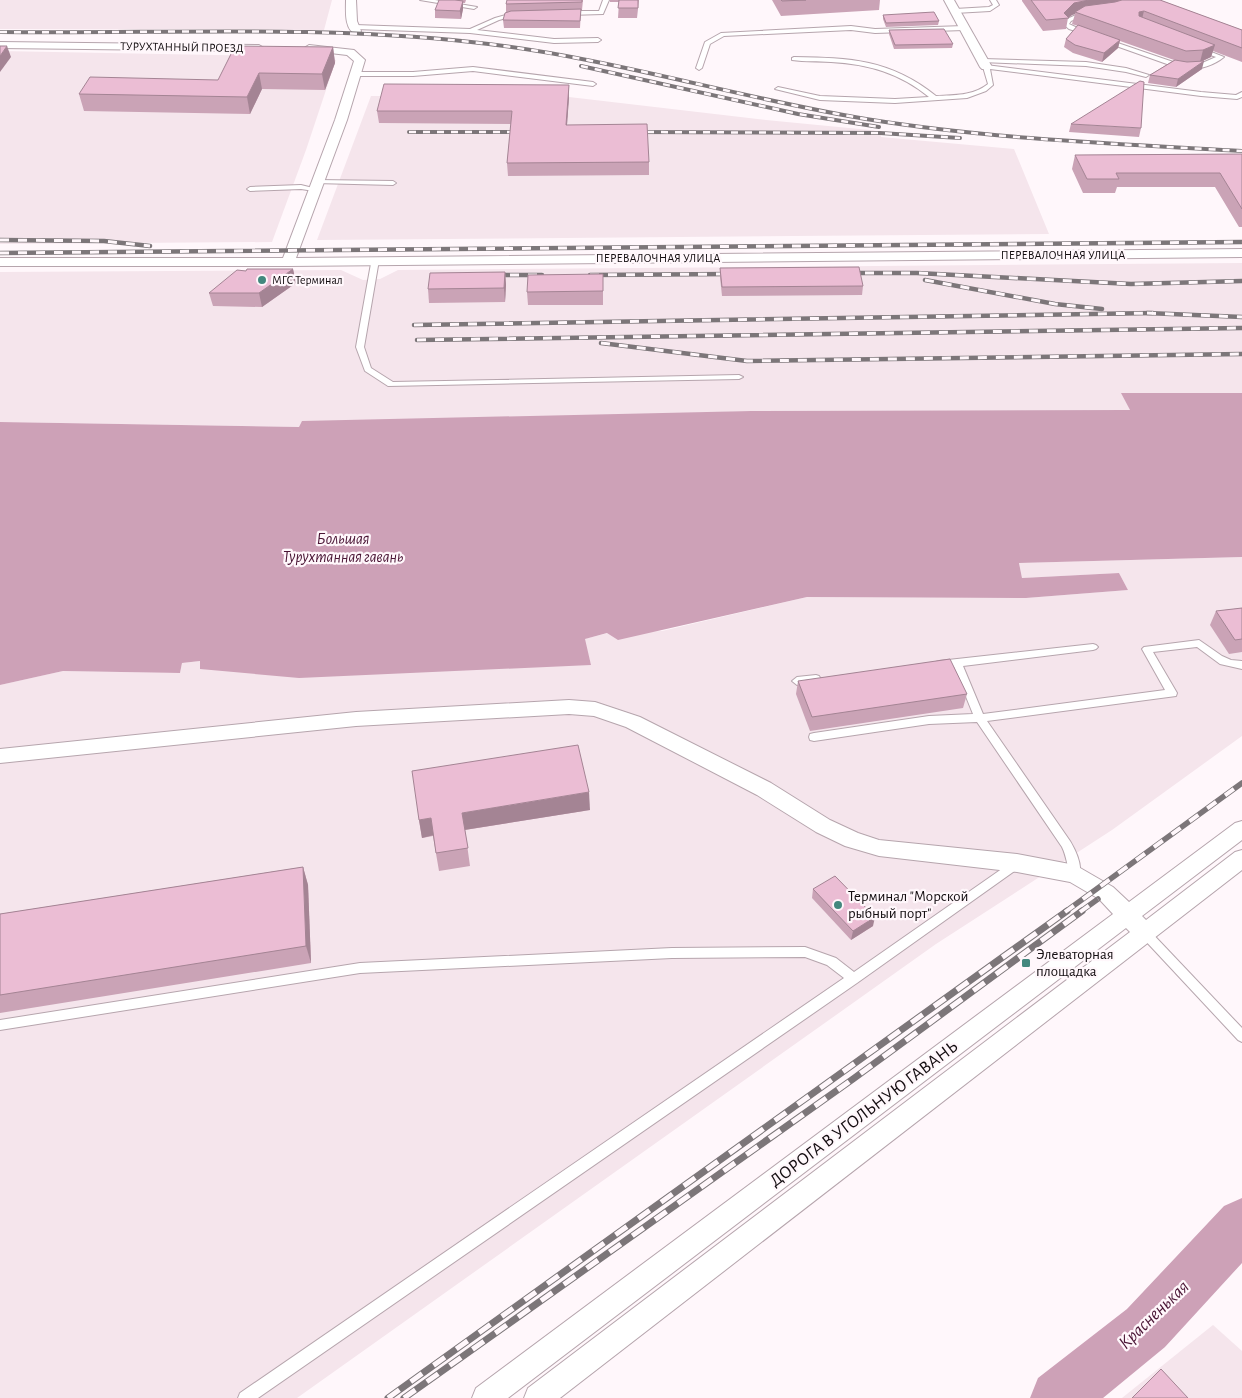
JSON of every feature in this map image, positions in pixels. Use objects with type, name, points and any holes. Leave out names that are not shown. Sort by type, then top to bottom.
[{"type":"street","points":[[351,0],[352,21],[356,29]]},
{"type":"street","points":[[948,0],[984,64]]},
{"type":"street","name":"ТУРУХТАННЫЙ ПРОЕЗД","points":[[0,46],[32,49],[268,48]]},
{"type":"street","points":[[0,262],[288,262],[341,120],[360,60],[350,52],[327,48],[298,48]]},
{"type":"street","name":"ПЕРЕВАЛОЧНАЯ УЛИЦА","points":[[288,262],[1242,253]]},
{"type":"street","points":[[0,756],[356,719],[569,707],[594,709],[614,714],[642,726],[764,789],[824,826],[852,840],[879,848],[1016,863],[1075,874],[1106,894],[1136,923]]},
{"type":"street","name":"ДОРОГА В УГОЛЬНУЮ ГАВАНЬ","points":[[538,1398],[1136,923],[1242,829]]},
{"type":"street","name":"ДОРОГА В УГОЛЬНУЮ ГАВАНЬ","points":[[486,1398],[1136,923],[1242,858]]},
{"type":"lane","points":[[423,0],[474,7]]},
{"type":"lane","points":[[565,13],[601,13],[606,0]]},
{"type":"lane","points":[[955,11],[990,9],[996,5],[993,0]]},
{"type":"lane","points":[[1093,12],[1069,20],[1066,24],[1071,28],[1094,36]]},
{"type":"lane","points":[[470,31],[510,14],[520,14]]},
{"type":"lane","points":[[699,68],[707,43],[723,34],[851,28],[875,31],[964,28]]},
{"type":"lane","points":[[356,29],[470,31],[554,41],[598,40]]},
{"type":"lane","points":[[1103,39],[1181,67],[1203,67],[1221,58],[1194,47]]},
{"type":"lane","points":[[794,59],[855,61],[881,67],[906,76],[935,99]]},
{"type":"lane","points":[[984,64],[1104,66],[1127,69],[1146,75]]},
{"type":"lane","points":[[984,64],[1201,94],[1240,96]]},
{"type":"lane","points":[[778,89],[820,98],[895,101],[967,96],[984,90],[991,84],[984,64]]},
{"type":"lane","points":[[355,74],[413,74],[473,69],[593,84]]},
{"type":"lane","points":[[250,189],[393,183]]},
{"type":"lane","points":[[375,260],[360,347],[368,369],[391,384],[739,377]]},
{"type":"lane","points":[[814,737],[929,720],[980,718],[1172,693],[1147,649],[1199,643],[1211,654],[1225,662],[1242,665]]},
{"type":"lane","points":[[929,666],[1093,647]]},
{"type":"lane","points":[[957,663],[980,718],[1066,844],[1072,855],[1075,874]]},
{"type":"lane","points":[[797,681],[825,678]]},
{"type":"lane","points":[[245,1398],[853,979],[1016,863]]},
{"type":"lane","points":[[1136,923],[1242,1036]]},
{"type":"lane","points":[[0,1025],[360,968],[672,953],[805,952],[823,956],[838,964],[853,979]]},
{"type":"shaded area","points":[[0,0],[332,0],[324,30],[0,29]]},
{"type":"shaded area","points":[[0,51],[320,57],[336,60],[306,150],[272,242],[0,244]]},
{"type":"shaded area","points":[[371,96],[569,97],[880,131],[881,137],[1014,149],[1049,234],[317,240]]},
{"type":"shaded area","points":[[1242,263],[1242,393],[1122,393],[1130,410],[751,411],[300,427],[0,422],[0,272],[341,270],[363,280],[380,279],[398,270]]},
{"type":"shaded area","points":[[1242,557],[1242,736],[1112,830],[936,944],[297,1398],[0,1398],[0,685],[63,671],[180,673],[182,663],[200,661],[200,669],[591,665],[584,639],[608,633],[662,631],[807,597],[1026,598],[1128,590],[1119,573],[1022,578],[1019,563]]},
{"type":"shaded area","points":[[1213,1325],[1242,1351],[1242,1398],[1122,1398]]},
{"type":"water","name":"Большая Турухтанная гавань","points":[[1121,393],[1242,393],[1242,557],[1019,563],[1022,578],[1119,573],[1128,590],[1026,598],[807,597],[618,640],[607,633],[585,639],[591,665],[299,678],[200,669],[200,661],[182,663],[180,673],[63,671],[0,685],[0,422],[299,427],[302,421],[751,411],[1130,410]]},
{"type":"building","points":[[439,0],[463,1],[460,11],[435,10]]},
{"type":"building","points":[[507,0],[582,0],[582,2],[506,4]]},
{"type":"building","points":[[619,0],[638,0],[638,8],[618,8]]},
{"type":"building","points":[[1031,0],[1089,0],[1074,3],[1064,13],[1069,18],[1046,20]]},
{"type":"building","points":[[1122,0],[1160,0],[1242,30],[1242,48],[1144,11],[1139,12],[1139,16],[1215,45],[1203,50],[1186,51],[1075,12],[1085,6]]},
{"type":"building","points":[[581,9],[580,21],[503,20],[505,13],[511,11]]},
{"type":"building","points":[[934,12],[939,21],[886,23],[883,15]]},
{"type":"building","points":[[1078,25],[1120,40],[1104,53],[1075,45],[1066,39]]},
{"type":"building","points":[[944,29],[953,44],[895,45],[889,30]]},
{"type":"building","points":[[0,46],[7,46],[0,56]]},
{"type":"building","points":[[235,46],[333,47],[322,74],[259,73],[247,97],[79,94],[90,77],[218,80]]},
{"type":"building","points":[[1175,60],[1187,62],[1204,61],[1178,79],[1150,75]]},
{"type":"building","points":[[1140,81],[1144,82],[1141,128],[1071,124]]},
{"type":"building","points":[[384,84],[569,85],[566,125],[647,124],[649,162],[507,163],[512,111],[377,111]]},
{"type":"building","points":[[1242,154],[1242,209],[1220,173],[1116,173],[1119,179],[1087,179],[1075,155]]},
{"type":"building","points":[[859,267],[863,286],[722,287],[720,268]]},
{"type":"building","points":[[247,269],[293,269],[259,293],[209,293],[237,270],[246,271]]},
{"type":"building","points":[[505,272],[504,288],[428,289],[430,273]]},
{"type":"building","points":[[603,274],[603,291],[527,292],[528,275]]},
{"type":"building","points":[[1242,608],[1242,639],[1235,640],[1216,611]]},
{"type":"building","points":[[950,659],[967,694],[812,717],[798,681]]},
{"type":"building","points":[[578,745],[589,792],[462,813],[468,848],[436,853],[431,818],[419,820],[412,771]]},
{"type":"building","points":[[303,867],[306,946],[0,995],[0,914]]},
{"type":"building","points":[[835,876],[875,917],[853,931],[813,889]]},
{"type":"building","points":[[1161,1369],[1188,1398],[1132,1398]]},
{"type":"waterway","name":"Красненькая","points":[[1058,1398],[1146,1328],[1242,1224]]},
{"type":"railway","points":[[0,32],[295,32],[412,37],[471,42],[571,57],[767,100],[913,126],[1054,140],[1242,151]]},
{"type":"railway","points":[[581,66],[798,114],[879,127]]},
{"type":"railway","points":[[409,132],[523,132]]},
{"type":"railway","points":[[633,132],[880,133],[960,138]]},
{"type":"railway","points":[[0,240],[104,241],[150,246]]},
{"type":"railway","points":[[0,253],[1242,242]]},
{"type":"railway","points":[[847,273],[917,273],[1131,284],[1242,281]]},
{"type":"railway","points":[[590,275],[732,274]]},
{"type":"railway","points":[[492,275],[542,275]]},
{"type":"railway","points":[[925,280],[1055,304],[1102,309]]},
{"type":"railway","points":[[414,325],[1149,313]]},
{"type":"railway","points":[[1149,313],[1242,317]]},
{"type":"railway","points":[[1149,313],[1153,313]]},
{"type":"railway","points":[[417,340],[1242,328]]},
{"type":"railway","points":[[601,343],[747,361],[1242,354]]},
{"type":"railway","points":[[1065,912],[1242,783]]},
{"type":"railway","points":[[1080,912],[1098,899]]},
{"type":"railway","points":[[388,1398],[1067,911]]},
{"type":"railway","points":[[404,1398],[853,1079],[1082,911]]},
{"type":"place","name":"МГС Терминал","points":[[262,280]]},
{"type":"place","name":"Терминал \"Морской рыбный порт\"","points":[[838,905]]},
{"type":"place","name":"Элеваторная площадка","points":[[1026,963]]}]
